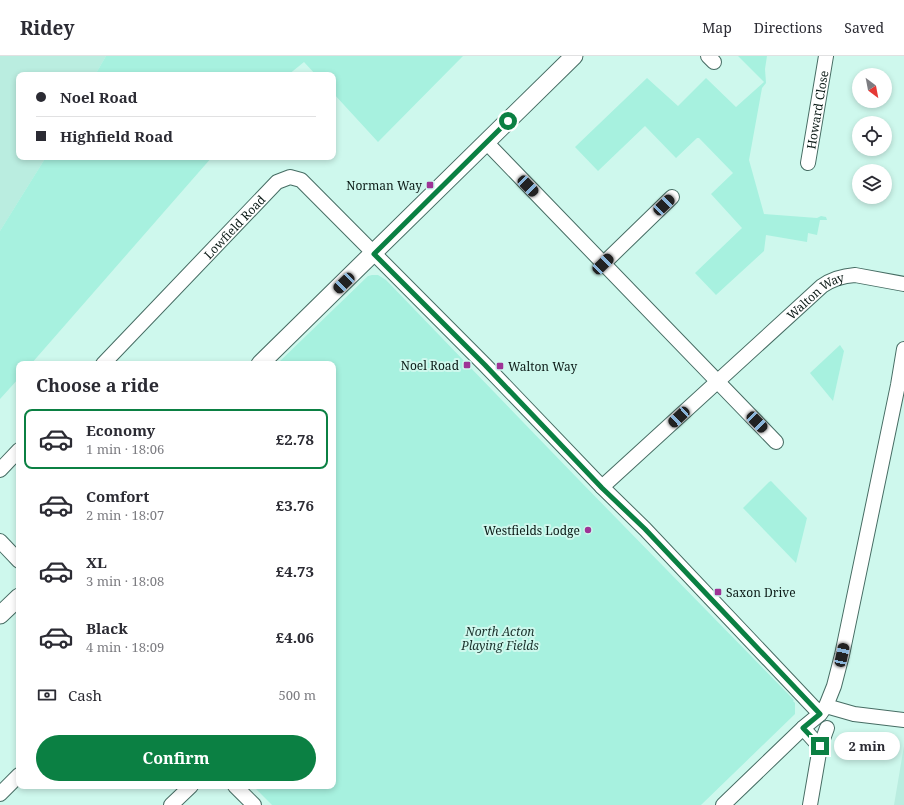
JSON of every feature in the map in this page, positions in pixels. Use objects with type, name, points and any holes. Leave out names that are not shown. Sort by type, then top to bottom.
[{"type":"street","points":[[263,361],[374,254],[574,56]]},
{"type":"street","name":"Howard Close","points":[[808,163],[826,56]]},
{"type":"street","points":[[486,142],[776,442]]},
{"type":"street","name":"Lowfield Road","points":[[106,361],[277,182],[290,177],[301,180],[485,365],[602,488],[651,535],[823,710]]},
{"type":"street","points":[[603,264],[672,197]]},
{"type":"street","name":"Walton Way","points":[[602,488],[822,286],[842,276],[855,275],[904,284]]},
{"type":"street","points":[[722,805],[823,710],[834,686],[842,655],[898,385],[904,349]]},
{"type":"street","points":[[0,470],[16,453]]},
{"type":"street","points":[[0,542],[16,558]]},
{"type":"street","points":[[0,615],[16,600]]},
{"type":"street","points":[[823,710],[904,720]]},
{"type":"street","points":[[803,728],[820,746]]},
{"type":"street","points":[[810,805],[820,746],[827,728]]},
{"type":"street","points":[[0,794],[16,778]]},
{"type":"street","points":[[171,805],[188,789]]},
{"type":"street","points":[[238,789],[254,805]]},
{"type":"shaded area","points":[[0,56],[106,56],[97,72],[16,72],[16,160],[44,160],[0,231]]},
{"type":"shaded area","points":[[904,746],[904,805],[894,805]]},
{"type":"green space","points":[[106,56],[463,56],[378,142],[336,96],[336,72],[313,72],[304,62],[292,72],[97,72]]},
{"type":"green space","points":[[738,56],[767,56],[765,69],[766,83],[762,88],[749,160],[764,214],[817,218],[821,216],[826,217],[827,220],[820,220],[817,235],[808,233],[807,242],[766,235],[764,251],[716,295],[695,273],[742,228],[711,194],[733,173],[699,138],[697,138],[676,158],[645,126],[598,171],[575,147],[647,78],[678,106],[706,78],[736,107],[764,82]]},
{"type":"green space","points":[[44,160],[209,160],[34,361],[16,361],[16,381],[0,399],[0,231]]},
{"type":"green space","name":"North Acton Playing Fields","points":[[378,275],[386,280],[794,700],[795,714],[701,805],[272,805],[256,789],[336,789],[336,361],[280,361],[368,276]]},
{"type":"green space","points":[[840,345],[844,351],[833,401],[810,373]]},
{"type":"green space","points":[[771,481],[807,518],[796,563],[743,508]]},
{"type":"place","name":"Norman Way","points":[[430,185]]},
{"type":"place","name":"Noel Road","points":[[467,365]]},
{"type":"place","name":"Walton Way","points":[[500,366]]},
{"type":"place","name":"Westfields Lodge","points":[[588,530]]},
{"type":"place","name":"Saxon Drive","points":[[718,592]]},
{"type":"route","points":[[508,121],[374,254],[485,365],[602,488],[645,529],[820,714],[803,728],[820,746]]}]
